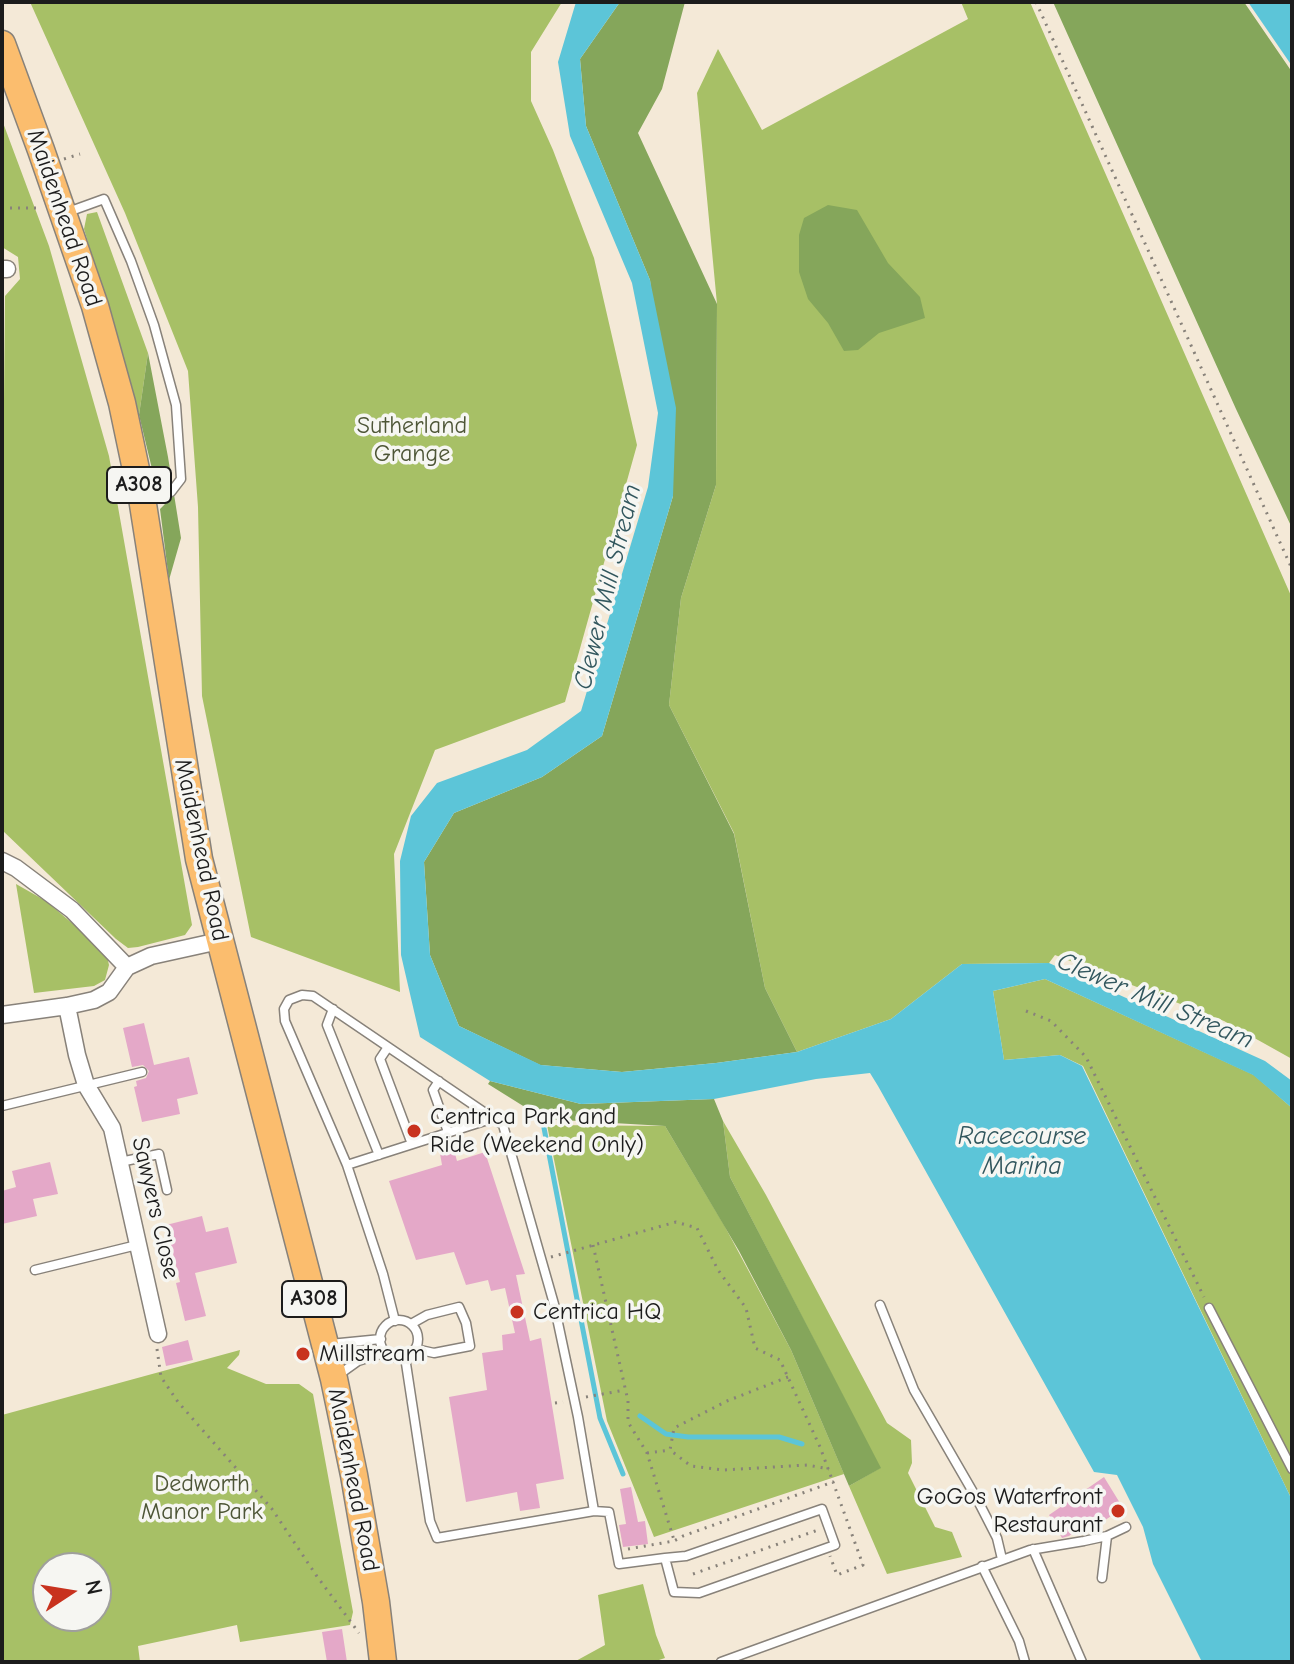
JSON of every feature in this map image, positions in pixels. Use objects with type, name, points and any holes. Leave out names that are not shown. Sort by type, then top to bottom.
[{"type":"main road","name":"Maidenhead Road","points":[[2,44],[95,306],[122,403],[142,498],[199,859],[334,1379],[376,1602],[383,1662]]},
{"type":"street","points":[[2,861],[72,910],[127,967]]},
{"type":"street","points":[[2,1015],[94,1000],[109,992],[127,967],[151,956],[219,941]]},
{"type":"street","name":"Sawyers Close","points":[[67,1006],[86,1085],[112,1128],[158,1334]]},
{"type":"lane","points":[[61,207],[104,199],[154,325],[176,405],[181,479],[171,492],[142,498]]},
{"type":"lane","points":[[395,1321],[347,1165],[285,1021],[284,1009],[289,1000],[302,995],[313,996],[503,1125],[554,1304],[594,1511]]},
{"type":"lane","points":[[333,1009],[327,1025],[379,1155]]},
{"type":"lane","points":[[388,1047],[380,1059],[412,1144]]},
{"type":"lane","points":[[2,1106],[142,1072]]},
{"type":"lane","points":[[439,1081],[433,1090],[448,1132]]},
{"type":"lane","points":[[347,1165],[494,1118]]},
{"type":"lane","points":[[120,1163],[159,1154],[167,1190]]},
{"type":"lane","points":[[35,1270],[138,1244]]},
{"type":"lane","points":[[880,1305],[914,1390],[977,1499],[997,1538],[1002,1559]]},
{"type":"lane","points":[[411,1324],[427,1315],[459,1307],[466,1323],[470,1346],[434,1353],[416,1349]]},
{"type":"lane","points":[[1209,1308],[1292,1469]]},
{"type":"lane","points":[[395,1321],[411,1324],[417,1333],[416,1349],[405,1357],[394,1357],[386,1352],[381,1339],[384,1329],[395,1321]]},
{"type":"lane","points":[[325,1344],[381,1339]]},
{"type":"lane","points":[[334,1379],[358,1361],[386,1352]]},
{"type":"lane","points":[[405,1357],[430,1521],[437,1538],[594,1511],[609,1512],[619,1564],[665,1558],[686,1556],[822,1509],[835,1545],[699,1593],[674,1592],[665,1558]]},
{"type":"lane","points":[[721,1662],[1002,1559],[1033,1549],[1107,1536],[1126,1527]]},
{"type":"lane","points":[[1102,1578],[1107,1536]]},
{"type":"lane","points":[[1033,1549],[1082,1662]]},
{"type":"lane","points":[[982,1566],[1019,1641],[1025,1662]]},
{"type":"path","points":[[1036,2],[1292,569]]},
{"type":"path","points":[[2,208],[61,207]]},
{"type":"path","points":[[1026,1011],[1051,1021],[1086,1057],[1209,1308]]},
{"type":"path","points":[[564,1254],[676,1222],[697,1228],[718,1270],[746,1308],[755,1348],[780,1360],[833,1482]]},
{"type":"path","points":[[593,1245],[625,1390],[628,1422],[647,1453],[674,1541]]},
{"type":"path","points":[[158,1334],[156,1355],[161,1377],[178,1402],[272,1509],[359,1633]]},
{"type":"path","points":[[670,1450],[674,1428],[727,1401],[788,1377]]},
{"type":"path","points":[[596,1395],[625,1390]]},
{"type":"path","points":[[647,1453],[670,1450],[691,1466],[724,1470],[807,1465],[829,1469]]},
{"type":"path","points":[[693,1574],[821,1529]]},
{"type":"green space","name":"Sutherland Grange","points":[[30,2],[562,2],[531,52],[531,101],[594,258],[637,445],[565,702],[435,750],[394,854],[400,992],[251,937],[202,696],[198,507],[188,371],[125,213]]},
{"type":"green space","points":[[620,2],[685,2],[662,89],[638,133],[717,304],[716,485],[681,598],[669,705],[734,834],[765,988],[797,1052],[622,1072],[540,1065],[459,1026],[430,955],[424,862],[454,813],[542,777],[602,736],[673,496],[650,280],[586,126],[580,59]]},
{"type":"green space","points":[[961,2],[1030,2],[1292,598],[1292,1059],[1224,1021],[1055,955],[1049,963],[962,964],[891,1019],[797,1052],[765,988],[734,833],[669,705],[681,598],[716,485],[717,304],[697,93],[718,49],[762,130],[968,19]]},
{"type":"green space","points":[[1053,2],[1244,2],[1292,72],[1292,528],[1236,409]]},
{"type":"green space","points":[[2,120],[49,246],[109,456],[192,925],[185,935],[138,947],[128,948],[116,939],[2,830],[5,296],[20,279],[18,257],[2,247]]},
{"type":"green space","points":[[828,205],[857,210],[888,263],[920,297],[925,318],[879,333],[858,350],[844,351],[828,323],[808,299],[799,272],[799,235],[804,218]]},
{"type":"green space","points":[[97,212],[148,353],[139,415],[84,229],[87,214]]},
{"type":"green space","points":[[148,353],[181,538],[169,580],[160,509],[165,504],[158,472],[153,473],[139,415]]},
{"type":"green space","points":[[16,884],[46,901],[106,952],[109,965],[105,980],[94,986],[34,993]]},
{"type":"green space","points":[[1045,979],[1254,1075],[1292,1108],[1292,1500],[1083,1066],[1060,1055],[1004,1060],[993,991]]},
{"type":"green space","points":[[490,1081],[581,1104],[714,1099],[723,1121],[730,1177],[881,1468],[849,1486],[791,1350],[739,1251],[665,1126],[544,1119],[488,1084]]},
{"type":"green space","points":[[723,1121],[766,1195],[887,1423],[911,1440],[912,1463],[908,1473],[935,1527],[952,1532],[962,1557],[887,1574],[849,1486],[880,1468],[730,1177]]},
{"type":"green space","points":[[547,1125],[665,1126],[724,1225],[791,1350],[844,1474],[654,1537],[607,1421]]},
{"type":"green space","name":"Dedworth Manor Park","points":[[240,1350],[227,1368],[266,1384],[299,1384],[313,1394],[353,1612],[350,1625],[240,1642],[237,1625],[138,1646],[140,1662],[2,1662],[2,1415]]},
{"type":"green space","points":[[643,1584],[665,1658],[653,1662],[574,1662],[605,1645],[598,1595]]},
{"type":"water","name":"Racecourse Marina","points":[[576,2],[620,2],[580,59],[586,126],[650,280],[676,408],[673,496],[602,736],[542,777],[454,813],[424,862],[430,955],[459,1026],[541,1065],[622,1072],[716,1063],[797,1052],[891,1019],[962,964],[1049,963],[1265,1061],[1292,1081],[1292,1108],[1253,1075],[1045,979],[993,991],[1004,1060],[1060,1055],[1082,1066],[1292,1500],[1292,1662],[1202,1662],[1153,1564],[1143,1527],[1117,1475],[1094,1472],[870,1073],[816,1079],[714,1099],[581,1104],[490,1081],[420,1037],[401,955],[400,861],[411,816],[437,783],[527,750],[581,711],[648,487],[658,413],[632,283],[570,136],[558,62]]},
{"type":"water","points":[[1248,2],[1292,2],[1292,66]]},
{"type":"building","points":[[144,1023],[154,1065],[189,1057],[198,1094],[177,1099],[180,1114],[142,1122],[134,1087],[137,1086],[136,1081],[146,1078],[149,1071],[143,1065],[132,1067],[123,1028]]},
{"type":"building","name":"Centrica HQ","points":[[453,1146],[457,1161],[485,1152],[525,1274],[516,1275],[530,1341],[541,1338],[564,1479],[536,1484],[540,1508],[520,1511],[517,1492],[466,1502],[449,1397],[487,1390],[482,1353],[503,1350],[502,1335],[515,1333],[505,1288],[491,1291],[488,1280],[466,1285],[454,1252],[416,1260],[389,1181],[442,1165],[439,1148]]},
{"type":"building","points":[[50,1162],[58,1194],[33,1199],[37,1216],[2,1224],[2,1191],[16,1187],[12,1171]]},
{"type":"building","points":[[202,1216],[206,1232],[228,1227],[237,1263],[195,1273],[206,1316],[185,1321],[176,1283],[180,1282],[166,1225]]},
{"type":"building","points":[[188,1340],[193,1360],[166,1366],[162,1347]]},
{"type":"building","points":[[1104,1477],[1123,1508],[1086,1533],[1082,1527],[1062,1538],[1049,1515]]},
{"type":"building","points":[[631,1487],[638,1522],[645,1521],[648,1544],[623,1547],[619,1525],[626,1524],[620,1489]]},
{"type":"building","points":[[342,1629],[347,1662],[327,1662],[322,1632]]},
{"type":"waterway","points":[[544,1128],[600,1418],[623,1474]]},
{"type":"waterway","points":[[640,1416],[666,1434],[688,1437],[779,1437],[802,1444]]},
{"type":"place","name":"Centrica Park and Ride (Weekend Only)","points":[[414,1131]]},
{"type":"place","name":"Centrica HQ","points":[[517,1312]]},
{"type":"place","name":"Millstream","points":[[303,1354]]},
{"type":"place","name":"GoGos Waterfront Restaurant","points":[[1118,1511]]},
{"type":"water label","name":"Clewer Mill Stream","points":[[608,587]]},
{"type":"water label","name":"Clewer Mill Stream","points":[[1155,1001]]}]
